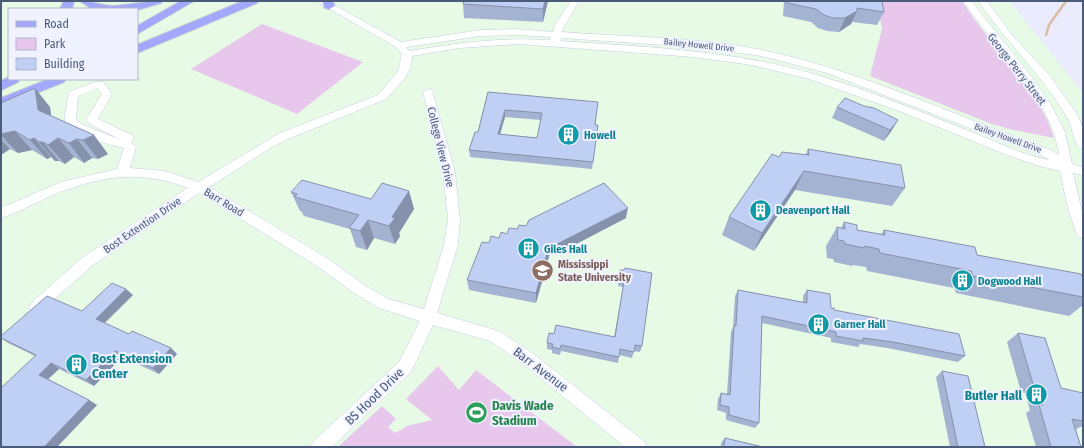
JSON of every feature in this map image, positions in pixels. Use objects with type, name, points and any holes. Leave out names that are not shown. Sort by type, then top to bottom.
[{"type":"main road","points":[[85,1],[97,7],[104,8]]},
{"type":"main road","points":[[122,8],[141,6],[157,1]]},
{"type":"main road","points":[[138,15],[164,1]]},
{"type":"main road","points":[[138,30],[189,1]]},
{"type":"main road","points":[[138,49],[253,1]]},
{"type":"main road","points":[[1,86],[12,80]]},
{"type":"main road","points":[[1,102],[45,80]]},
{"type":"main road","points":[[1,102],[57,80]]},
{"type":"street","points":[[556,38],[575,1]]},
{"type":"street","name":"George Perry Street","points":[[967,1],[979,20],[1045,102],[1056,122],[1064,145],[1066,167],[1072,196],[1083,233]]},
{"type":"street","name":"George Perry Street","points":[[982,1],[1009,37],[1047,79],[1074,119],[1083,145]]},
{"type":"street","points":[[325,3],[403,50]]},
{"type":"street","name":"Bailey Howell Drive","points":[[403,50],[489,42],[556,38],[726,57],[778,67],[847,88],[1043,163],[1083,171]]},
{"type":"street","name":"Bost Extention Drive","points":[[24,318],[88,262],[199,187],[284,136],[382,97],[392,89],[400,78],[405,67],[403,50]]},
{"type":"street","points":[[79,128],[92,120],[107,94],[100,84],[73,94],[70,119],[79,128],[118,144],[125,143]]},
{"type":"street","name":"College View Drive","points":[[428,92],[449,172],[454,219],[451,245],[429,318]]},
{"type":"street","points":[[92,120],[128,138],[125,143]]},
{"type":"street","points":[[122,173],[131,149],[125,143]]},
{"type":"street","name":"Barr Road","points":[[1,213],[75,182],[132,172],[165,175],[199,187],[322,262],[372,297],[397,308],[429,318]]},
{"type":"street","name":"BS Hood Drive","points":[[320,447],[405,366],[429,318]]},
{"type":"street","name":"Barr Avenue","points":[[429,318],[479,330],[494,336],[516,350],[638,447]]},
{"type":"shaded area","name":"Mississippi State University","points":[[1,1],[1009,1],[1083,93],[1083,447],[1,447]]},
{"type":"green space","points":[[877,1],[962,1],[1037,100],[1054,138],[1013,130],[992,124],[870,76],[882,29]]},
{"type":"green space","points":[[262,24],[363,62],[297,114],[191,69]]},
{"type":"green space","name":"Davis Wade Stadium","points":[[438,366],[459,390],[476,370],[577,447],[338,447],[382,406],[396,419],[388,427],[395,433],[407,426],[432,420],[406,399]]},
{"type":"building","points":[[464,1],[545,1],[543,9],[463,4]]},
{"type":"building","points":[[787,1],[882,1],[884,12],[857,8],[857,11],[845,18],[833,18],[824,15],[816,9],[787,3]]},
{"type":"building","points":[[35,88],[38,110],[94,135],[83,140],[77,139],[69,143],[58,138],[48,145],[43,142],[39,142],[34,138],[30,140],[15,131],[1,134],[1,103]]},
{"type":"building","name":"Howell","points":[[488,92],[598,102],[595,125],[598,125],[593,162],[469,150],[475,132],[478,132]],"holes":[[[505,110],[542,113],[537,138],[498,134]]]},
{"type":"building","points":[[845,98],[864,106],[874,108],[898,120],[890,130],[837,107]]},
{"type":"building","points":[[808,149],[901,165],[905,188],[804,171],[762,233],[729,217],[772,154],[779,157],[782,152],[809,155]]},
{"type":"building","points":[[302,180],[371,199],[382,183],[409,191],[392,217],[395,218],[389,226],[368,220],[360,231],[349,228],[359,215],[295,197],[297,194],[291,192]]},
{"type":"building","name":"Giles Hall","points":[[604,183],[628,208],[557,244],[550,243],[536,293],[467,280],[482,242],[489,243],[491,236],[499,238],[501,232],[507,234],[509,228],[517,229],[519,225],[526,226],[529,220]]},
{"type":"building","points":[[844,222],[857,225],[857,230],[885,235],[884,230],[975,247],[977,255],[1081,274],[1083,278],[1083,297],[973,276],[971,271],[880,253],[879,249],[845,244],[844,241],[838,240],[837,227],[845,229]]},
{"type":"building","points":[[625,268],[652,273],[642,346],[635,345],[634,352],[620,349],[619,357],[561,345],[560,349],[552,347],[553,344],[547,343],[549,333],[554,334],[556,325],[615,337],[624,281],[619,280],[620,270],[624,270]]},
{"type":"building","name":"Bost Extension Center","points":[[112,283],[126,289],[96,319],[129,334],[132,331],[171,348],[153,368],[115,351],[86,380],[51,363],[39,375],[89,400],[44,447],[1,447],[1,388],[36,355],[1,338],[1,336],[47,296],[82,311]]},
{"type":"building","points":[[738,290],[807,303],[807,290],[830,294],[831,308],[834,308],[834,310],[959,334],[965,356],[893,342],[863,338],[863,341],[836,336],[836,332],[762,316],[759,423],[729,415],[729,407],[720,405],[721,393],[730,395],[734,326],[736,326]]},
{"type":"building","points":[[1018,333],[1045,338],[1061,388],[1083,393],[1083,421],[1072,419],[1081,447],[1051,447],[1039,405],[1043,405],[1037,385],[1033,384]]},
{"type":"building","points":[[942,371],[968,376],[985,447],[958,447]]},
{"type":"building","points":[[725,438],[763,447],[724,447]]},
{"type":"waterway","points":[[1046,35],[1049,25],[1066,1]]},
{"type":"place","name":"Howell","points":[[568,135]]},
{"type":"place","name":"Deavenport Hall","points":[[761,210]]},
{"type":"place","name":"Giles Hall","points":[[529,249]]},
{"type":"place","name":"Mississippi State University","points":[[542,270]]},
{"type":"place","name":"Dogwood Hall","points":[[962,281]]},
{"type":"place","name":"Garner Hall","points":[[819,324]]},
{"type":"place","name":"Bost Extension Center","points":[[77,365]]},
{"type":"place","name":"Butler Hall","points":[[1037,395]]},
{"type":"place","name":"Davis Wade Stadium","points":[[477,412]]}]
